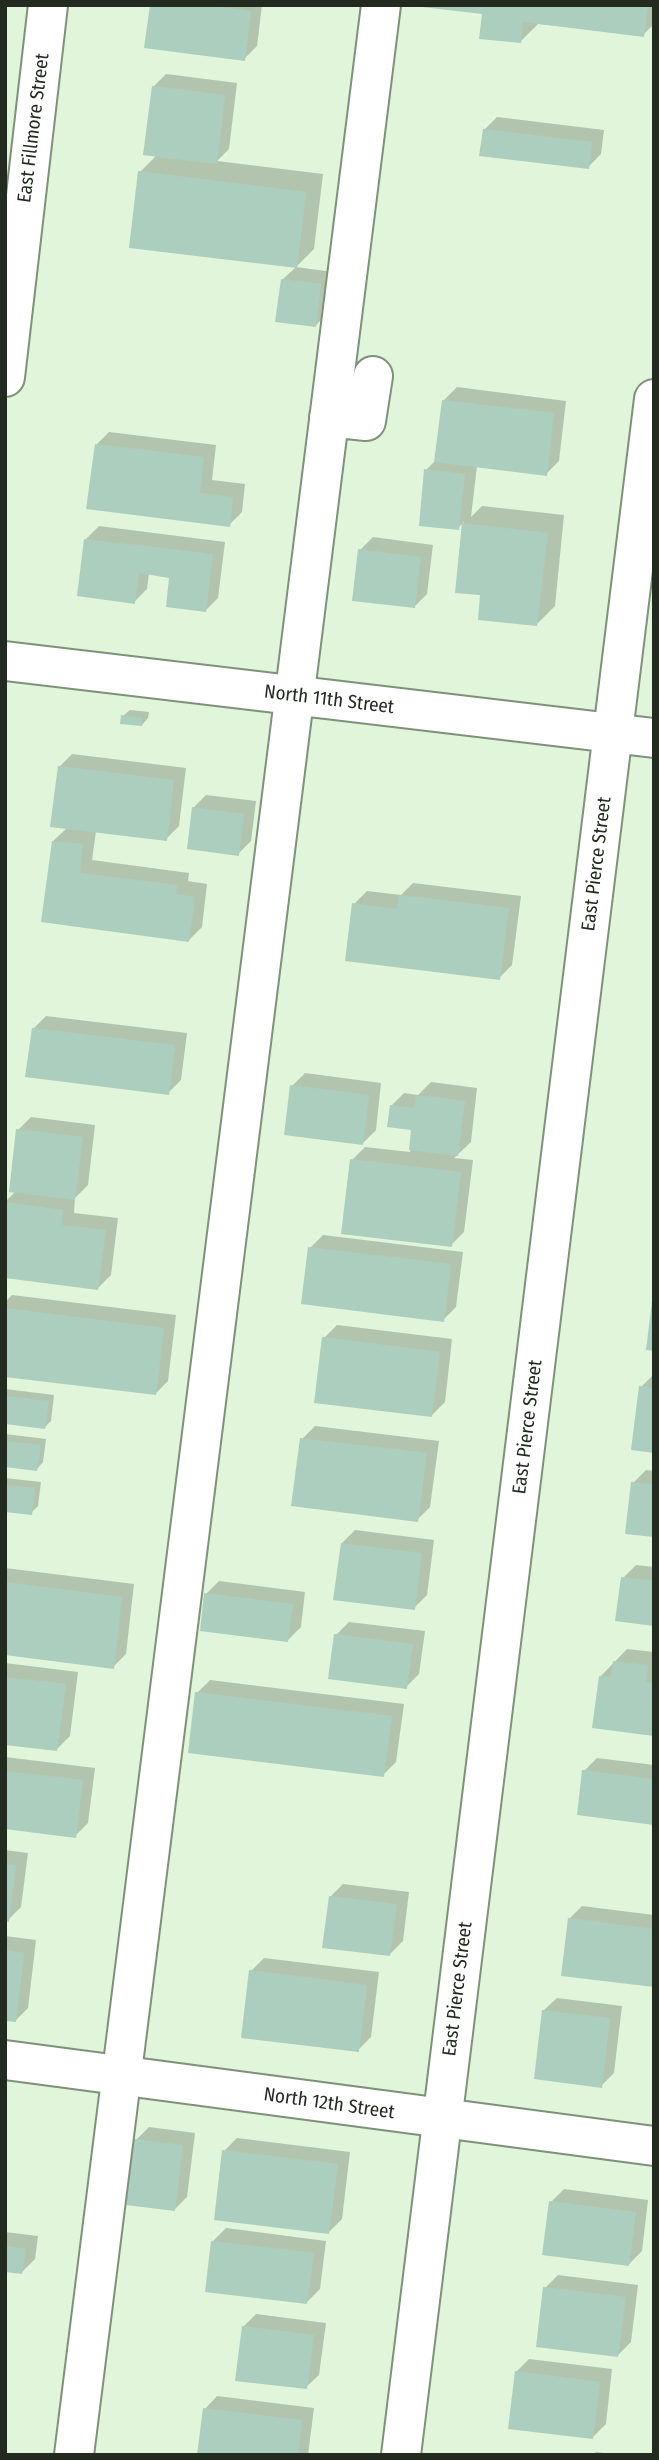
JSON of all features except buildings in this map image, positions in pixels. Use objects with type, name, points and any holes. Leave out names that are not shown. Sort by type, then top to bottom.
[{"type":"street","name":"East Fillmore Street","points":[[5,377],[48,5]]},
{"type":"street","points":[[74,2455],[293,696],[382,5]]},
{"type":"street","points":[[329,417],[366,421],[373,376]]},
{"type":"street","name":"East Pierce Street","points":[[401,2455],[654,399]]},
{"type":"street","name":"North 11th Street","points":[[5,661],[654,738]]},
{"type":"street","name":"North 12th Street","points":[[5,2060],[654,2146]]}]
